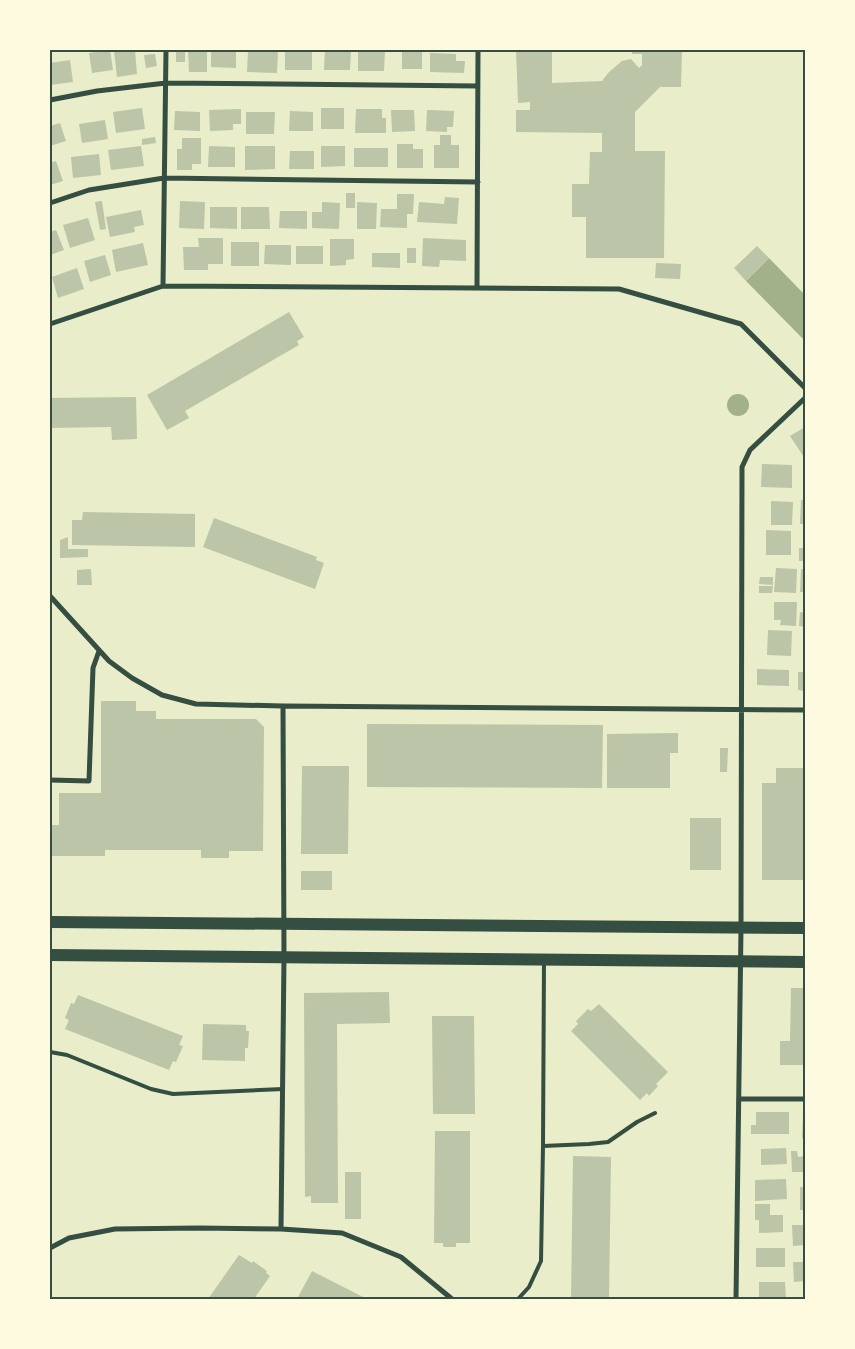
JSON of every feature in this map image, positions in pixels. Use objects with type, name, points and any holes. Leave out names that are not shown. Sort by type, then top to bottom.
[{"type":"main road","points":[[50,922],[805,928]]},
{"type":"main road","points":[[50,956],[805,962]]},
{"type":"street","points":[[163,286],[166,50]]},
{"type":"street","points":[[477,288],[478,50]]},
{"type":"street","points":[[50,100],[97,91],[166,83],[478,86]]},
{"type":"street","points":[[50,204],[90,190],[164,178],[478,182]]},
{"type":"street","points":[[50,324],[163,286],[619,289],[742,324],[805,388]]},
{"type":"street","points":[[736,1299],[741,928],[742,467],[750,450],[805,398]]},
{"type":"street","points":[[50,596],[109,661],[132,678],[162,695],[196,704],[805,710]]},
{"type":"street","points":[[50,780],[89,781],[93,668],[100,651]]},
{"type":"street","points":[[281,1229],[284,957],[283,706]]},
{"type":"street","points":[[739,1099],[805,1099]]},
{"type":"street","points":[[50,1248],[69,1238],[115,1229],[281,1229],[342,1233],[401,1257],[452,1299]]},
{"type":"lane","points":[[518,1299],[528,1286],[541,1261],[544,959]]},
{"type":"lane","points":[[50,1052],[67,1055],[151,1089],[173,1094],[283,1089]]},
{"type":"lane","points":[[543,1146],[608,1142],[655,1112]]},
{"type":"shaded area","points":[[769,258],[805,295],[805,341],[746,281]]},
{"type":"shaded area","points":[[738,394],[746,397],[749,405],[746,413],[738,416],[730,413],[727,405],[730,397]]},
{"type":"building","points":[[110,50],[113,70],[92,73],[89,53]]},
{"type":"building","points":[[135,50],[137,74],[117,77],[114,51]]},
{"type":"building","points":[[176,50],[185,50],[185,62],[176,62]]},
{"type":"building","points":[[188,50],[207,50],[207,72],[189,72]]},
{"type":"building","points":[[211,50],[236,50],[236,68],[211,67]]},
{"type":"building","points":[[285,50],[312,50],[312,70],[285,70]]},
{"type":"building","points":[[325,50],[351,50],[350,70],[324,70]]},
{"type":"building","points":[[358,50],[385,50],[384,71],[358,71]]},
{"type":"building","points":[[402,50],[422,50],[422,69],[402,69]]},
{"type":"building","points":[[516,50],[552,50],[552,83],[602,81],[622,61],[631,59],[639,68],[642,65],[642,54],[632,54],[632,50],[682,50],[681,87],[660,87],[635,112],[635,151],[665,151],[664,258],[586,258],[586,217],[572,217],[572,184],[589,184],[590,152],[602,152],[602,133],[516,132],[516,110],[530,110],[530,102],[518,103]]},
{"type":"building","points":[[248,51],[278,52],[277,73],[247,72]]},
{"type":"building","points":[[430,53],[456,54],[456,61],[465,61],[464,73],[430,72]]},
{"type":"building","points":[[155,54],[157,66],[146,68],[144,55]]},
{"type":"building","points":[[70,60],[73,82],[50,85],[50,63]]},
{"type":"building","points":[[142,108],[145,129],[116,133],[113,112]]},
{"type":"building","points":[[321,108],[344,108],[344,129],[321,129]]},
{"type":"building","points":[[241,109],[241,124],[233,124],[233,130],[210,131],[209,110]]},
{"type":"building","points":[[356,109],[382,109],[382,118],[386,118],[386,133],[355,133]]},
{"type":"building","points":[[391,110],[414,110],[415,131],[392,132]]},
{"type":"building","points":[[427,110],[454,111],[453,127],[447,127],[447,132],[426,131]]},
{"type":"building","points":[[175,111],[200,112],[200,131],[174,130]]},
{"type":"building","points":[[290,111],[313,112],[313,131],[289,131]]},
{"type":"building","points":[[246,112],[275,112],[274,134],[246,134]]},
{"type":"building","points":[[105,120],[108,139],[82,143],[79,124]]},
{"type":"building","points":[[60,123],[66,141],[50,146],[50,126]]},
{"type":"building","points":[[440,135],[451,135],[451,145],[459,145],[459,168],[434,168],[434,145],[440,145]]},
{"type":"building","points":[[155,137],[156,143],[142,145],[142,139]]},
{"type":"building","points":[[182,138],[201,138],[201,164],[192,164],[192,170],[177,170],[177,149],[182,149]]},
{"type":"building","points":[[397,144],[413,144],[413,149],[423,149],[423,168],[397,168]]},
{"type":"building","points":[[141,146],[144,166],[111,170],[108,150]]},
{"type":"building","points":[[209,146],[235,147],[235,167],[208,167]]},
{"type":"building","points":[[245,146],[275,146],[275,169],[245,170]]},
{"type":"building","points":[[321,146],[345,146],[345,166],[321,167]]},
{"type":"building","points":[[354,148],[388,148],[388,167],[354,167]]},
{"type":"building","points":[[290,151],[314,151],[314,169],[289,169]]},
{"type":"building","points":[[99,154],[101,175],[73,178],[71,157]]},
{"type":"building","points":[[56,161],[63,181],[50,185],[50,163]]},
{"type":"building","points":[[346,193],[355,193],[355,208],[346,208]]},
{"type":"building","points":[[397,194],[414,194],[413,214],[407,214],[407,228],[380,227],[381,209],[397,209]]},
{"type":"building","points":[[445,197],[459,198],[457,224],[417,222],[419,202],[444,204]]},
{"type":"building","points":[[102,201],[106,229],[100,230],[95,202]]},
{"type":"building","points":[[180,201],[205,202],[204,229],[179,228]]},
{"type":"building","points":[[322,202],[340,203],[339,229],[312,228],[312,212],[322,212]]},
{"type":"building","points":[[357,202],[377,203],[376,229],[357,229]]},
{"type":"building","points":[[210,207],[237,207],[237,229],[210,228]]},
{"type":"building","points":[[241,207],[269,207],[270,229],[241,229]]},
{"type":"building","points":[[141,210],[144,225],[134,227],[135,232],[110,237],[106,217]]},
{"type":"building","points":[[280,211],[307,211],[307,229],[279,228]]},
{"type":"building","points":[[88,218],[95,240],[70,248],[63,225]]},
{"type":"building","points":[[56,230],[64,250],[50,255],[50,232]]},
{"type":"building","points":[[198,238],[223,238],[223,264],[208,264],[208,270],[184,270],[183,247],[199,247]]},
{"type":"building","points":[[423,238],[466,240],[466,261],[440,260],[439,267],[422,266]]},
{"type":"building","points":[[330,239],[354,239],[354,259],[346,260],[346,265],[330,266]]},
{"type":"building","points":[[231,242],[259,242],[259,266],[231,266]]},
{"type":"building","points":[[143,243],[148,265],[116,272],[112,250]]},
{"type":"building","points":[[265,245],[291,245],[291,265],[264,264]]},
{"type":"building","points":[[296,246],[323,246],[323,264],[296,264]]},
{"type":"building","points":[[757,246],[769,258],[746,281],[734,268]]},
{"type":"building","points":[[407,248],[416,248],[416,263],[407,263]]},
{"type":"building","points":[[372,253],[400,253],[400,268],[372,267]]},
{"type":"building","points":[[105,255],[111,275],[90,282],[84,261]]},
{"type":"building","points":[[656,263],[681,264],[680,279],[655,278]]},
{"type":"building","points":[[77,268],[84,289],[58,298],[52,277]]},
{"type":"building","points":[[289,312],[304,337],[297,341],[299,345],[185,411],[189,418],[167,430],[147,395]]},
{"type":"building","points":[[136,397],[137,439],[112,440],[111,427],[50,428],[50,398]]},
{"type":"building","points":[[805,427],[805,459],[790,436]]},
{"type":"building","points":[[762,464],[792,465],[792,488],[761,487]]},
{"type":"building","points":[[801,500],[805,500],[805,524],[800,524]]},
{"type":"building","points":[[771,501],[793,502],[792,525],[771,525]]},
{"type":"building","points":[[83,512],[195,514],[195,547],[72,545],[72,520],[82,520]]},
{"type":"building","points":[[214,518],[317,557],[316,560],[324,563],[315,589],[203,547]]},
{"type":"building","points":[[766,530],[791,531],[791,555],[766,555]]},
{"type":"building","points":[[68,537],[68,549],[88,549],[88,557],[60,558],[60,540]]},
{"type":"building","points":[[799,548],[805,548],[805,561],[799,561]]},
{"type":"building","points":[[776,568],[797,569],[796,593],[774,592]]},
{"type":"building","points":[[91,569],[92,585],[77,585],[77,570]]},
{"type":"building","points":[[801,569],[805,569],[805,592],[800,592]]},
{"type":"building","points":[[760,577],[773,577],[773,585],[759,584]]},
{"type":"building","points":[[759,586],[773,586],[772,593],[759,593]]},
{"type":"building","points":[[774,602],[797,602],[796,626],[780,625],[781,620],[774,620]]},
{"type":"building","points":[[800,612],[805,613],[805,627],[799,626]]},
{"type":"building","points":[[768,630],[792,631],[791,656],[767,655]]},
{"type":"building","points":[[757,669],[789,670],[789,686],[757,685]]},
{"type":"building","points":[[798,672],[805,672],[805,691],[798,690]]},
{"type":"building","points":[[101,701],[136,701],[136,711],[156,711],[156,719],[256,719],[264,727],[263,851],[229,851],[229,858],[201,858],[201,850],[105,850],[105,856],[51,856],[51,825],[59,825],[59,793],[101,793]]},
{"type":"building","points":[[367,724],[603,725],[602,788],[367,787]]},
{"type":"building","points":[[678,733],[678,753],[670,753],[670,788],[607,788],[607,734]]},
{"type":"building","points":[[720,748],[728,748],[727,772],[720,772]]},
{"type":"building","points":[[302,766],[349,766],[348,854],[301,854]]},
{"type":"building","points":[[776,768],[805,768],[805,880],[762,880],[762,783],[776,783]]},
{"type":"building","points":[[690,818],[721,818],[721,870],[690,870]]},
{"type":"building","points":[[301,871],[332,871],[332,890],[301,890]]},
{"type":"building","points":[[791,988],[805,988],[805,1065],[780,1065],[780,1041],[790,1041]]},
{"type":"building","points":[[389,992],[390,1023],[337,1024],[338,1203],[311,1203],[311,1196],[305,1197],[304,993]]},
{"type":"building","points":[[78,995],[183,1036],[179,1045],[183,1046],[176,1062],[173,1061],[169,1070],[65,1029],[69,1020],[65,1018],[71,1003],[74,1004]]},
{"type":"building","points":[[599,1004],[668,1072],[656,1084],[658,1086],[649,1096],[647,1093],[640,1100],[571,1031],[578,1024],[576,1021],[588,1009],[591,1011]]},
{"type":"building","points":[[432,1016],[474,1016],[475,1114],[433,1114]]},
{"type":"building","points":[[203,1024],[246,1025],[246,1031],[249,1031],[248,1048],[245,1048],[245,1061],[202,1060]]},
{"type":"building","points":[[756,1112],[789,1112],[789,1134],[751,1134],[751,1125],[756,1125]]},
{"type":"building","points":[[803,1115],[805,1115],[805,1138],[802,1138]]},
{"type":"building","points":[[435,1131],[470,1131],[470,1243],[456,1243],[456,1247],[443,1247],[443,1243],[434,1243]]},
{"type":"building","points":[[786,1148],[787,1164],[761,1165],[761,1149]]},
{"type":"building","points":[[791,1151],[797,1151],[798,1157],[805,1156],[805,1172],[792,1172]]},
{"type":"building","points":[[573,1156],[611,1157],[609,1299],[571,1299]]},
{"type":"building","points":[[345,1172],[361,1172],[361,1219],[345,1219]]},
{"type":"building","points":[[786,1179],[787,1199],[755,1201],[755,1180]]},
{"type":"building","points":[[800,1187],[805,1187],[805,1210],[800,1210]]},
{"type":"building","points":[[755,1204],[770,1204],[770,1215],[783,1215],[783,1232],[759,1233],[759,1220],[755,1220]]},
{"type":"building","points":[[792,1225],[805,1225],[805,1245],[793,1246]]},
{"type":"building","points":[[756,1248],[785,1248],[785,1267],[756,1267]]},
{"type":"building","points":[[239,1255],[252,1263],[253,1261],[267,1271],[266,1273],[270,1276],[254,1299],[208,1299]]},
{"type":"building","points":[[793,1262],[805,1262],[805,1281],[794,1282]]},
{"type":"building","points":[[312,1271],[367,1299],[297,1299]]},
{"type":"building","points":[[759,1282],[785,1282],[786,1299],[759,1299]]}]
